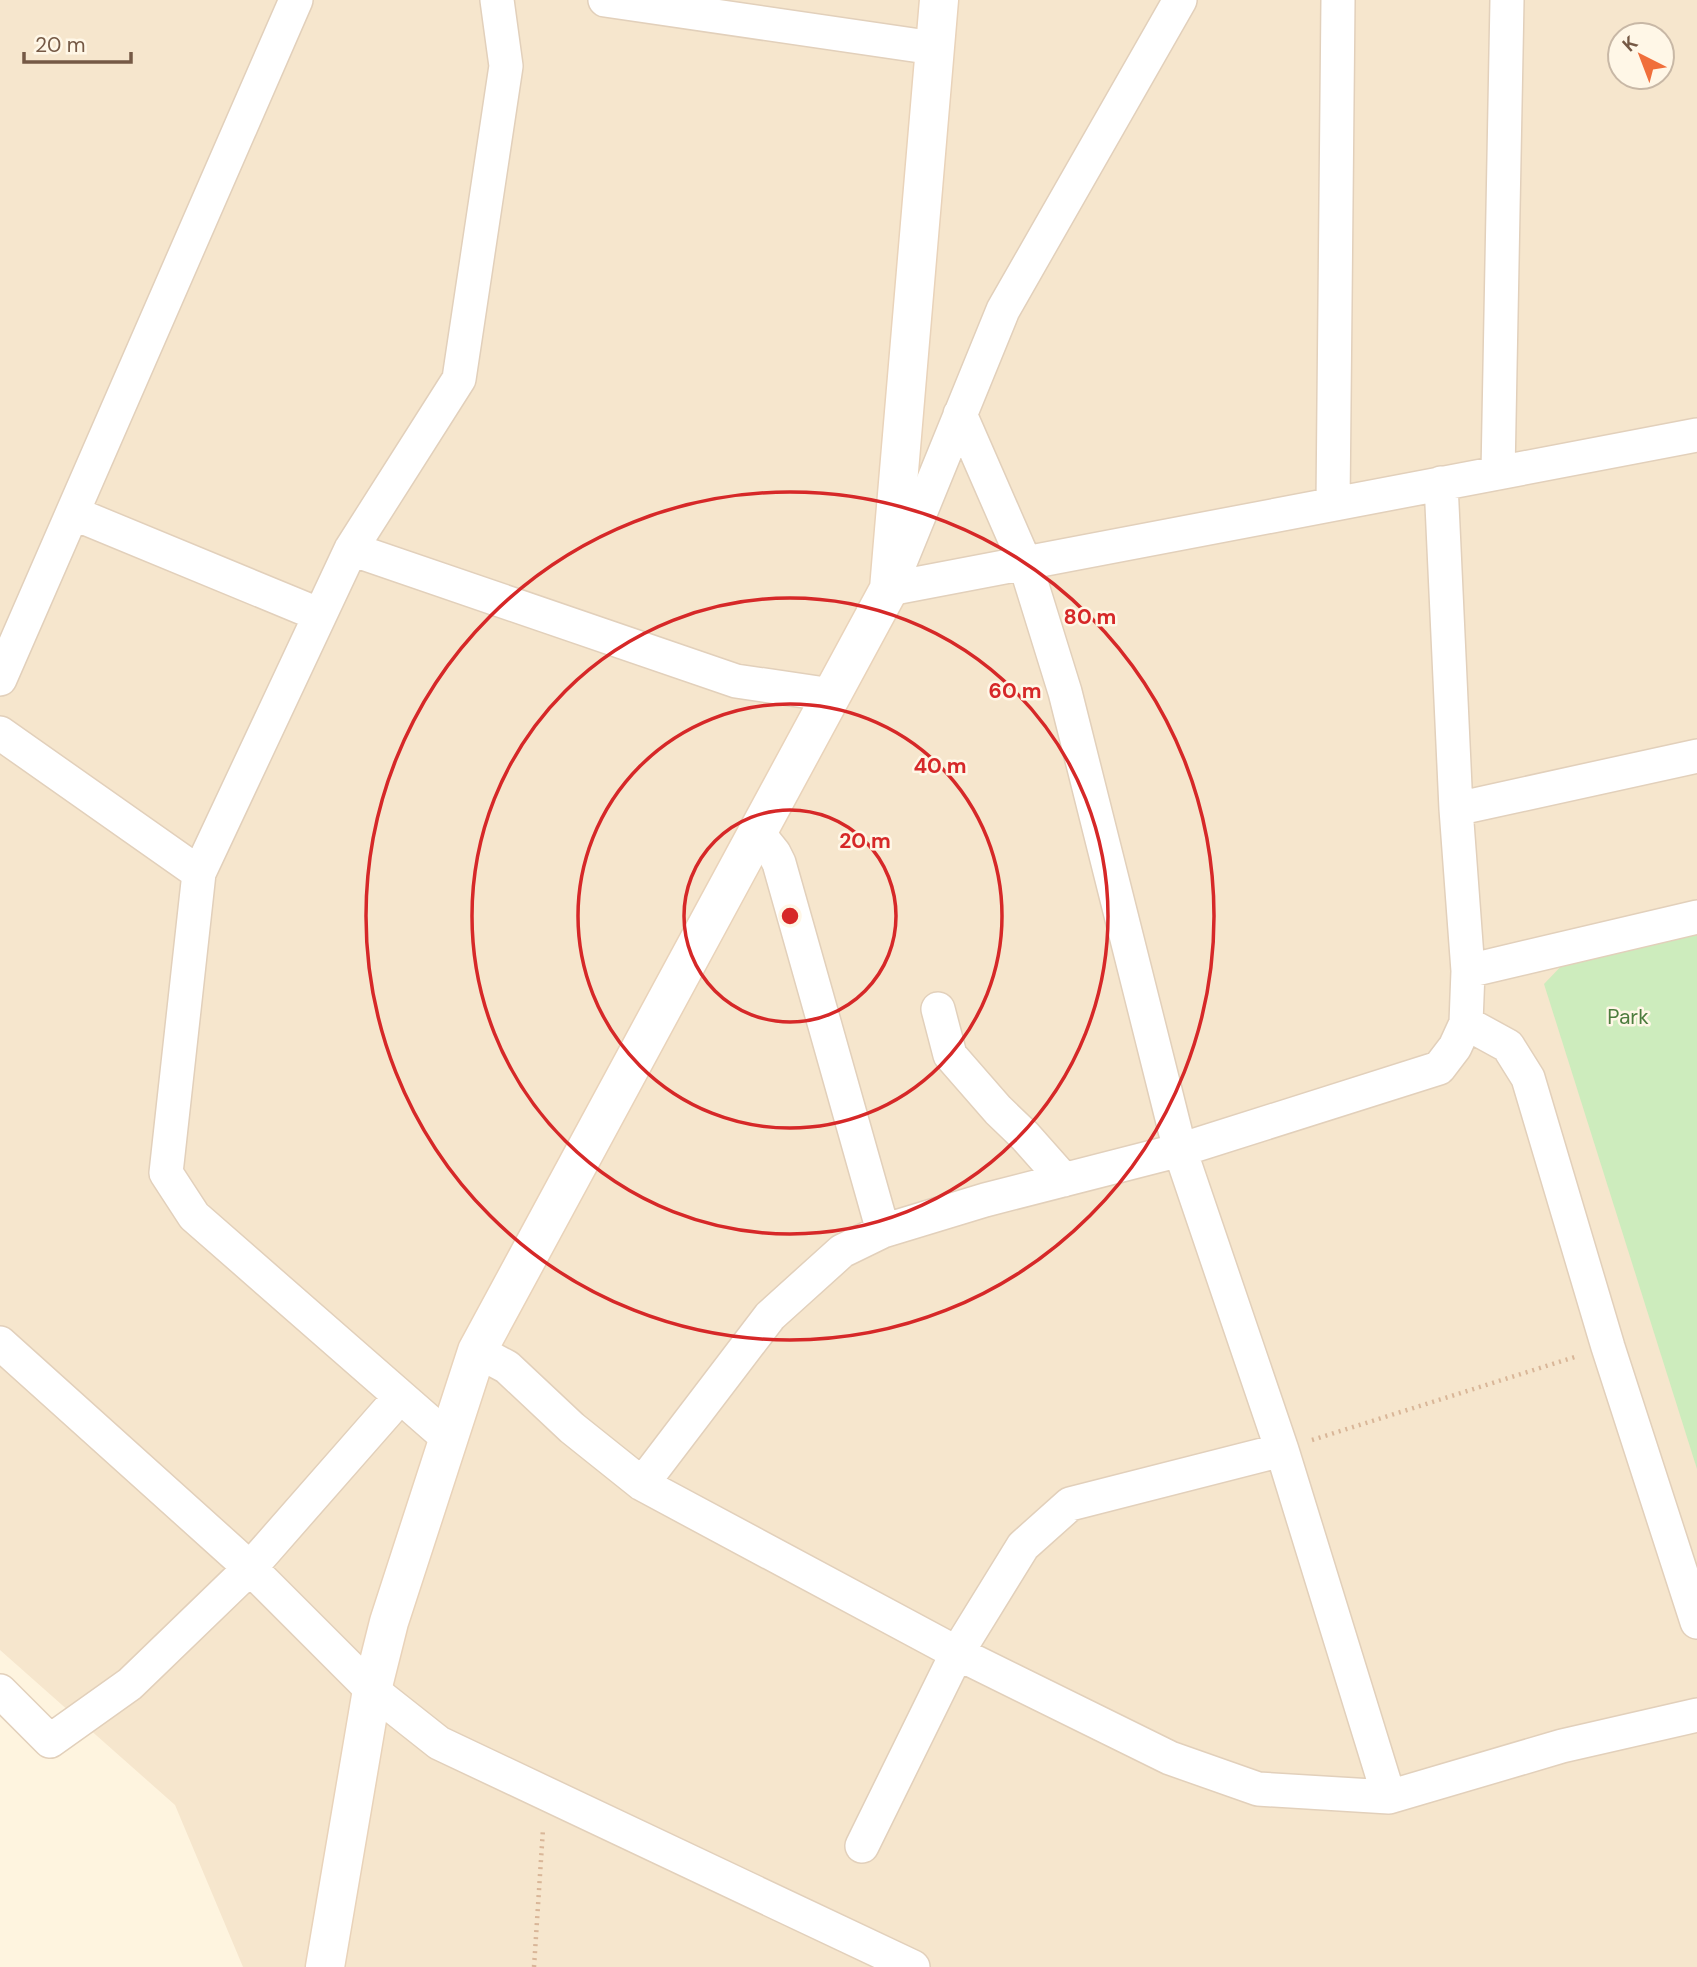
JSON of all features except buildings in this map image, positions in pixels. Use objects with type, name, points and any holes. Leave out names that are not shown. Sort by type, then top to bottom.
[{"type":"street","points":[[0,679],[13,612],[73,513],[296,0]]},
{"type":"street","points":[[449,1439],[194,1216],[166,1173],[199,873],[351,549],[459,379],[506,66],[497,0]]},
{"type":"street","points":[[605,0],[934,48]]},
{"type":"street","points":[[889,589],[939,0]]},
{"type":"street","points":[[325,1967],[372,1690],[389,1622],[477,1351],[889,589],[1003,310],[1180,0]]},
{"type":"street","points":[[1333,504],[1338,0]]},
{"type":"street","points":[[1498,473],[1507,0]]},
{"type":"street","points":[[960,414],[1025,563],[1065,692],[1180,1150],[1282,1450],[1389,1797]]},
{"type":"street","points":[[889,589],[1697,435]]},
{"type":"street","points":[[642,1484],[770,1316],[842,1251],[883,1231],[985,1200],[1180,1150],[1439,1068],[1455,1047],[1466,1023],[1468,971],[1456,810],[1441,483]]},
{"type":"street","points":[[73,513],[320,615]]},
{"type":"street","points":[[351,549],[736,681],[832,695]]},
{"type":"street","points":[[0,733],[199,873]]},
{"type":"street","points":[[1456,810],[1697,756]]},
{"type":"street","points":[[758,833],[779,863],[883,1231]]},
{"type":"street","points":[[1468,971],[1697,917]]},
{"type":"street","points":[[938,1009],[950,1055],[1064,1180]]},
{"type":"street","points":[[1466,1023],[1508,1046],[1528,1078],[1608,1347],[1697,1622]]},
{"type":"street","points":[[0,1343],[250,1568],[372,1690],[439,1743],[913,1967]]},
{"type":"street","points":[[477,1351],[506,1367],[572,1428],[642,1484],[957,1653],[1170,1758],[1258,1788],[1389,1797],[1562,1746],[1697,1715]]},
{"type":"street","points":[[0,1691],[50,1741],[130,1684],[250,1568],[400,1396]]},
{"type":"street","points":[[862,1846],[957,1653],[1023,1546],[1070,1504],[1282,1450]]},
{"type":"path","points":[[1282,1450],[1608,1347]]},
{"type":"path","points":[[534,1967],[545,1793]]},
{"type":"shaded area","points":[[0,0],[1697,0],[1697,1967],[243,1967],[175,1805],[0,1650]]},
{"type":"green space","name":"Park","points":[[1697,933],[1697,1469],[1544,984],[1568,959]]}]
